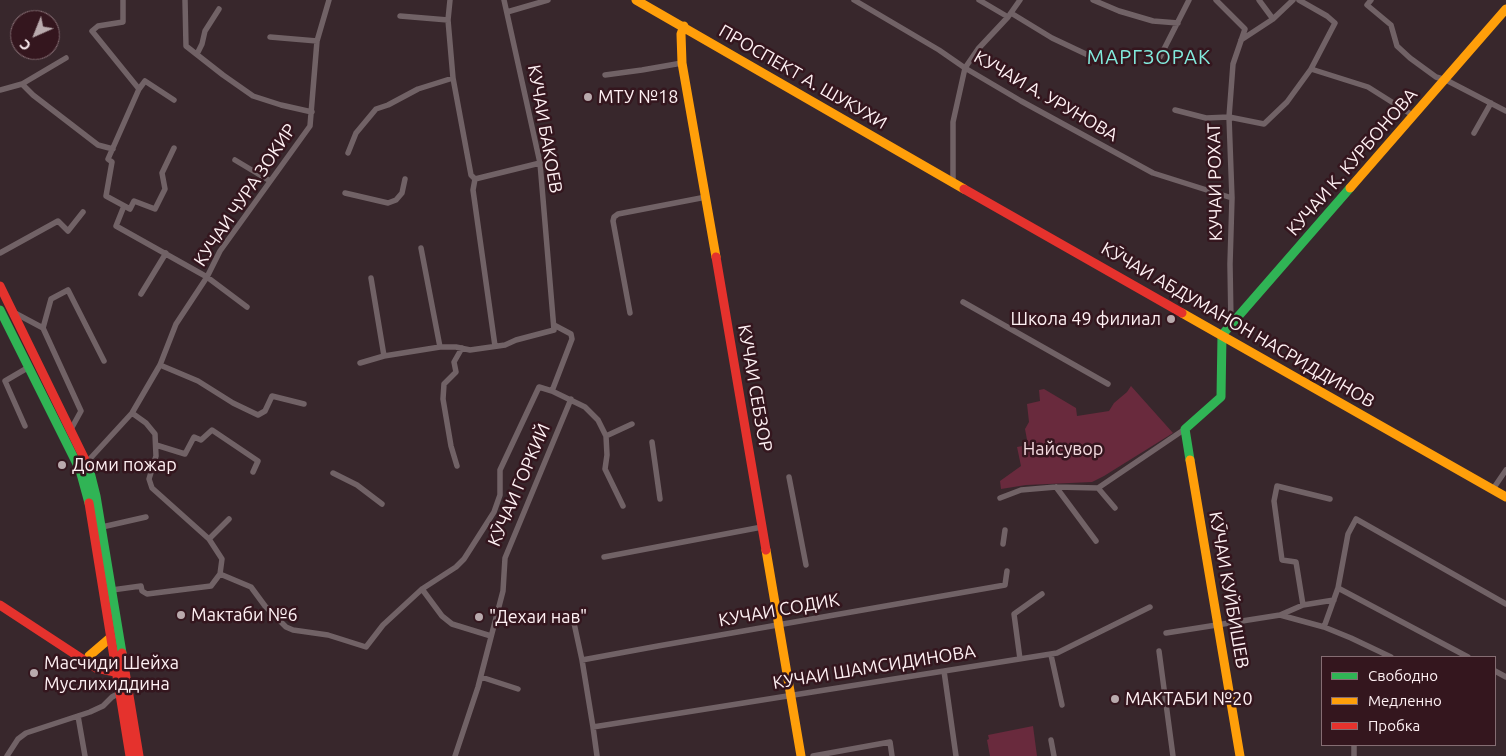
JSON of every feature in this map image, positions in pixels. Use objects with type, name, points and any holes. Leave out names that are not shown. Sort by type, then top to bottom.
[{"type":"main road","name":"ПРОСПЕКТ А. ШУКУХИ","points":[[636,0],[953,182]]},
{"type":"main road","name":"КУЧАИ К. КУРБОНОВА","points":[[1222,335],[1506,9]]},
{"type":"main road","name":"КУЧАИ СЕБЗОР","points":[[684,26],[681,34],[682,63],[801,756]]},
{"type":"main road","name":"КӮЧАИ АБДУМАНОН НАСРИДДИНОВ","points":[[953,182],[1506,497]]},
{"type":"main road","points":[[0,286],[70,431],[87,462],[102,528],[139,756]]},
{"type":"main road","points":[[0,310],[80,470],[92,516],[115,672],[130,756]]},
{"type":"main road","points":[[1186,429],[1221,397],[1222,335]]},
{"type":"main road","name":"КӮЧАИ КУЙБИШЕВ","points":[[1186,429],[1240,756]]},
{"type":"main road","points":[[4,607],[96,668],[115,672],[125,671]]},
{"type":"main road","points":[[91,664],[88,660],[89,656],[110,638]]},
{"type":"street","points":[[123,0],[123,22],[98,26],[92,31],[139,89]]},
{"type":"street","points":[[185,0],[186,46],[254,96],[312,112]]},
{"type":"street","name":"КУЧАИ ЧУРА ЗОКИР","points":[[87,462],[132,413],[160,365],[176,324],[207,277],[220,251],[310,126],[317,41],[328,0]]},
{"type":"street","points":[[450,0],[448,20],[453,78],[471,174],[475,179],[473,190],[495,346]]},
{"type":"street","name":"КУЧАИ БАКОЕВ","points":[[504,0],[540,163],[554,325]]},
{"type":"street","points":[[507,12],[548,0]]},
{"type":"street","name":"КУЧАИ А. УРУНОВА","points":[[854,0],[1021,101],[1153,173],[1232,198]]},
{"type":"street","points":[[979,0],[1088,55]]},
{"type":"street","points":[[953,182],[953,122],[965,68],[978,49],[1020,0]]},
{"type":"street","points":[[1093,0],[1119,11],[1152,21],[1178,23]]},
{"type":"street","points":[[1160,57],[1190,0]]},
{"type":"street","points":[[1216,0],[1245,29],[1242,37]]},
{"type":"street","points":[[1259,0],[1273,20]]},
{"type":"street","points":[[1242,37],[1273,20],[1293,0]]},
{"type":"street","points":[[1175,110],[1206,118],[1229,117],[1264,124],[1287,102],[1311,69],[1335,23],[1327,16],[1299,0]]},
{"type":"street","points":[[1371,0],[1367,5],[1391,25],[1397,46],[1436,77],[1446,80],[1506,112]]},
{"type":"street","points":[[197,54],[205,31],[219,9]]},
{"type":"street","points":[[400,16],[448,20]]},
{"type":"street","points":[[270,37],[317,41]]},
{"type":"street","name":"КУЧАИ РОХАТ","points":[[1231,324],[1232,198],[1229,117],[1233,64],[1242,37]]},
{"type":"street","points":[[0,90],[22,84],[66,58]]},
{"type":"street","points":[[605,74],[682,63]]},
{"type":"street","points":[[1311,69],[1368,87],[1414,116]]},
{"type":"street","points":[[348,153],[356,133],[376,109],[388,105],[418,88],[453,78]]},
{"type":"street","points":[[127,208],[106,196],[112,162],[108,159],[144,81],[174,100]]},
{"type":"street","points":[[22,84],[32,95],[98,145],[113,148]]},
{"type":"street","points":[[1474,133],[1491,103]]},
{"type":"street","points":[[174,148],[162,172],[165,189],[155,209],[134,201],[127,208],[116,226],[166,252],[207,277],[247,307]]},
{"type":"street","points":[[235,160],[270,181]]},
{"type":"street","points":[[475,179],[540,163]]},
{"type":"street","points":[[346,193],[388,203],[396,200],[402,193],[405,179]]},
{"type":"street","points":[[630,313],[613,221],[614,217],[618,214],[706,197]]},
{"type":"street","points":[[0,253],[58,221],[68,230],[83,212]]},
{"type":"street","points":[[421,248],[440,347]]},
{"type":"street","points":[[141,294],[166,252]]},
{"type":"street","points":[[371,278],[384,356]]},
{"type":"street","points":[[43,328],[51,298],[68,290],[104,361]]},
{"type":"street","points":[[963,302],[1108,384]]},
{"type":"street","points":[[12,311],[43,328],[81,411],[70,431]]},
{"type":"street","points":[[360,363],[384,356],[440,347],[470,350],[505,345],[516,340],[554,330],[554,325],[571,334],[572,339],[552,391]]},
{"type":"street","points":[[457,466],[451,446],[443,399],[444,384],[456,372],[454,362],[462,348]]},
{"type":"street","points":[[160,365],[198,381],[258,415],[265,411],[272,396],[304,404]]},
{"type":"street","points":[[24,426],[5,381],[29,367]]},
{"type":"street","points":[[220,574],[251,587],[265,606],[286,627],[366,647],[382,625],[422,589],[456,567],[464,559],[494,512],[500,495],[500,470],[539,387],[552,391],[585,407],[598,420],[606,436],[607,455],[605,469],[623,506]]},
{"type":"street","name":"КӮЧАИ ГОРКИЙ","points":[[456,756],[481,677],[503,591],[505,558],[571,400]]},
{"type":"street","points":[[112,590],[141,586],[142,591],[147,594],[212,586],[220,574],[222,559],[209,539],[152,488],[149,479],[156,456],[155,434],[132,413]]},
{"type":"street","points":[[606,436],[632,424]]},
{"type":"street","points":[[1000,498],[1021,490],[1056,487],[1098,488],[1186,429]]},
{"type":"street","points":[[156,445],[184,454],[194,437],[201,440],[212,430],[258,461],[253,472]]},
{"type":"street","points":[[652,442],[660,499]]},
{"type":"street","points":[[1493,489],[1506,470]]},
{"type":"street","points":[[333,473],[357,485],[382,504]]},
{"type":"street","points":[[788,477],[806,565]]},
{"type":"street","points":[[1303,605],[1296,562],[1282,560],[1274,501],[1277,486],[1330,499]]},
{"type":"street","points":[[1056,487],[1096,541]]},
{"type":"street","points":[[1098,488],[1115,508]]},
{"type":"street","points":[[102,528],[146,516]]},
{"type":"street","points":[[209,539],[229,519]]},
{"type":"street","points":[[1324,627],[1338,588],[1348,534],[1356,519],[1506,604]]},
{"type":"street","points":[[604,557],[762,527]]},
{"type":"street","points":[[1003,544],[1005,530]]},
{"type":"street","name":"КУЧАИ СОДИК","points":[[582,660],[1005,585],[1007,571]]},
{"type":"street","points":[[1338,588],[1466,656]]},
{"type":"street","points":[[422,589],[442,616],[452,624],[491,636]]},
{"type":"street","points":[[1020,659],[1014,614],[1042,594]]},
{"type":"street","points":[[1166,633],[1280,615],[1303,605],[1334,600]]},
{"type":"street","name":"КУЧАИ ШАМСИДИНОВА","points":[[594,727],[1058,654],[1150,607]]},
{"type":"street","points":[[1280,615],[1324,627],[1389,656]]},
{"type":"street","points":[[574,623],[594,727],[596,756]]},
{"type":"street","points":[[1159,651],[1173,756]]},
{"type":"street","points":[[1051,654],[1062,705]]},
{"type":"street","points":[[944,671],[956,756]]},
{"type":"street","points":[[481,677],[518,689]]},
{"type":"street","points":[[7,756],[18,739],[26,733],[103,706],[119,697],[128,688]]},
{"type":"street","points":[[78,716],[85,756]]},
{"type":"street","points":[[1051,740],[1054,756]]},
{"type":"street","points":[[813,756],[890,742],[892,756]]},
{"type":"green space","name":"Найсувор","points":[[1131,386],[1173,433],[1092,482],[1026,485],[1001,489],[1000,481],[1021,466],[1017,447],[1028,445],[1025,429],[1029,422],[1027,404],[1040,401],[1039,390],[1044,389],[1076,408],[1077,416],[1109,411],[1114,403]]},
{"type":"green space","points":[[1033,726],[1037,756],[990,756],[988,735]]},
{"type":"traffic: fast","points":[[1190,460],[1185,429],[1221,397],[1222,335],[1350,188]]},
{"type":"traffic: fast","points":[[0,310],[80,470],[89,503]]},
{"type":"traffic: fast","points":[[89,468],[96,496],[122,653]]},
{"type":"traffic: slow","points":[[636,0],[964,189]]},
{"type":"traffic: slow","points":[[1350,188],[1506,9]]},
{"type":"traffic: slow","points":[[684,26],[681,34],[682,63],[716,257]]},
{"type":"traffic: slow","points":[[1182,313],[1506,497]]},
{"type":"traffic: slow","points":[[1190,460],[1240,756]]},
{"type":"traffic: slow","points":[[766,550],[801,756]]},
{"type":"traffic: slow","points":[[91,664],[88,660],[89,656],[110,638]]},
{"type":"traffic: jam","points":[[964,189],[1182,313]]},
{"type":"traffic: jam","points":[[716,257],[766,550]]},
{"type":"traffic: jam","points":[[0,286],[89,468]]},
{"type":"traffic: jam","points":[[89,503],[130,756]]},
{"type":"traffic: jam","points":[[0,605],[96,668],[115,672],[125,671]]},
{"type":"traffic: jam","points":[[122,653],[139,756]]},
{"type":"place","name":"МТУ №18","points":[[588,97]]},
{"type":"place","name":"Школа 49 филиал","points":[[1171,319]]},
{"type":"place","name":"Доми пожар","points":[[62,465]]},
{"type":"place","name":"Мактаби №6","points":[[181,615]]},
{"type":"place","name":"\"Дехаи нав\"","points":[[479,617]]},
{"type":"place","name":"Масчиди Шейха Муслихиддина","points":[[34,673]]},
{"type":"place","name":"МАКТАБИ №20","points":[[1115,699]]},
{"type":"district","name":"МАРГЗОРАК","points":[[1149,57]]}]
